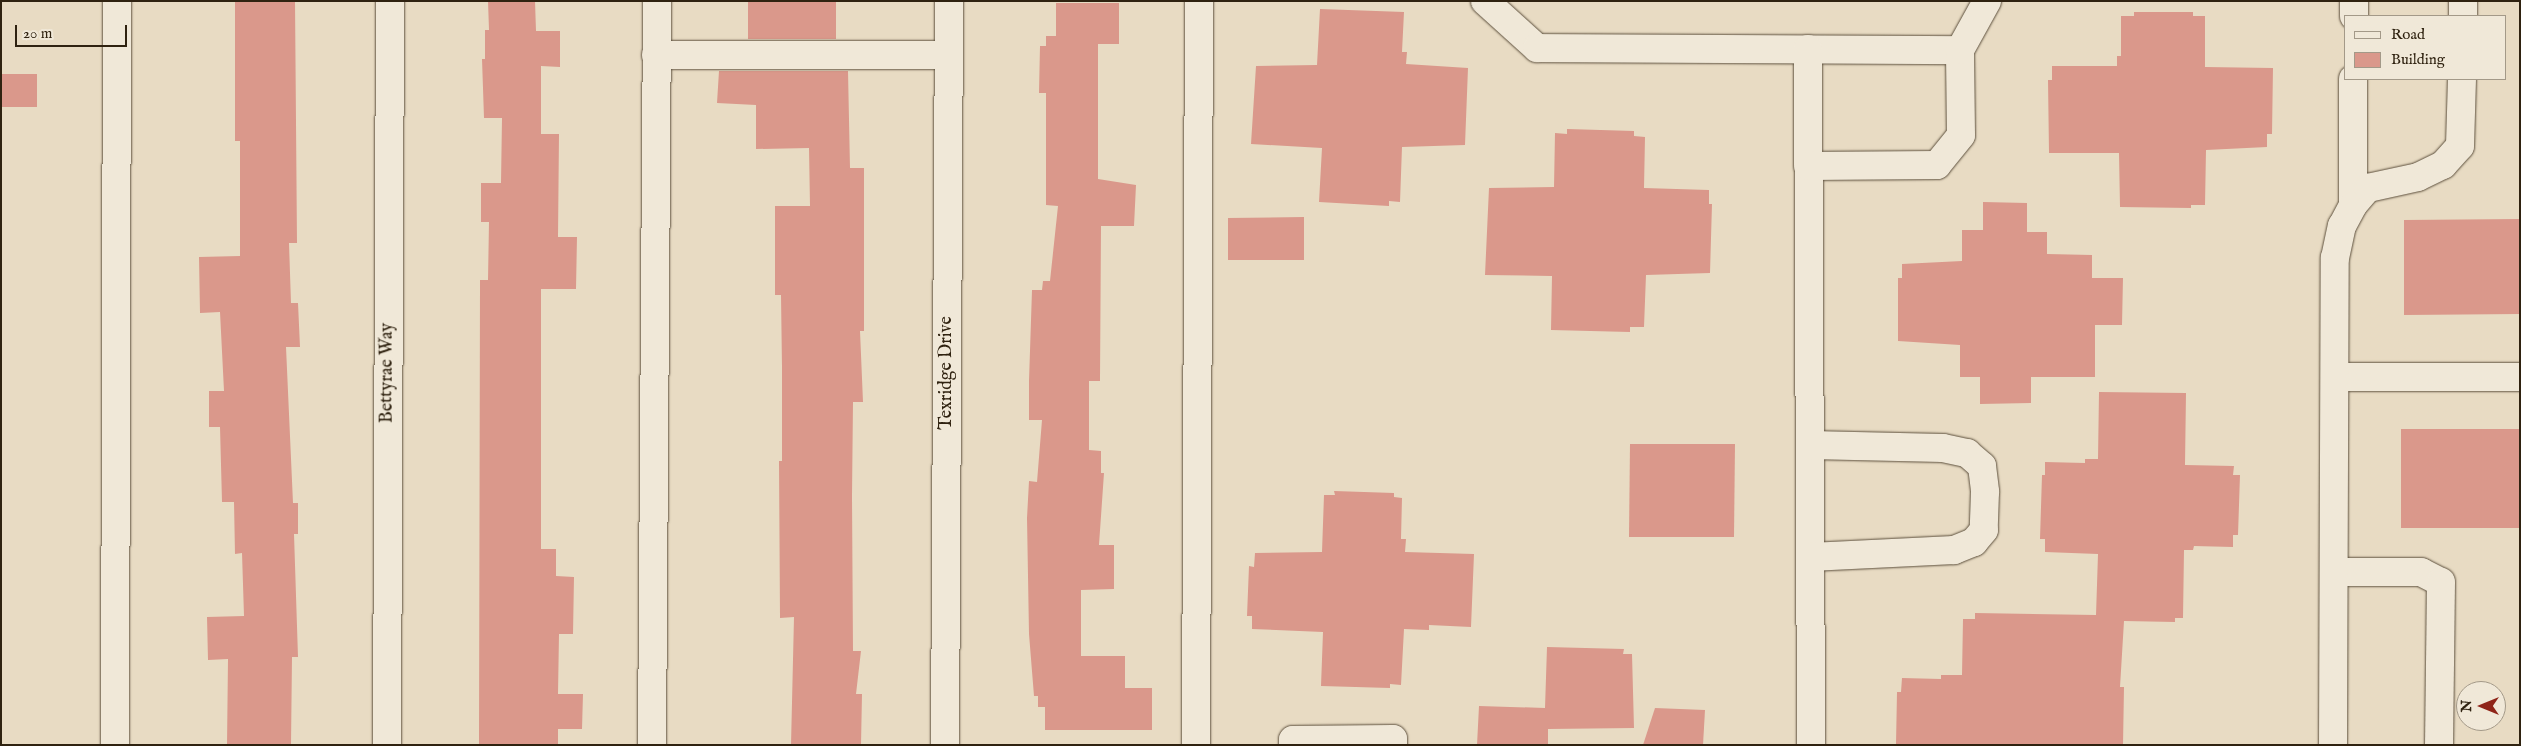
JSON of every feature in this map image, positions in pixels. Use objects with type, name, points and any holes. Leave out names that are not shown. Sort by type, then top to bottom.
[{"type":"street","points":[[115,745],[117,1]]},
{"type":"street","name":"Bettyrae Way","points":[[387,745],[390,1]]},
{"type":"street","points":[[652,745],[657,1]]},
{"type":"street","name":"Texridge Drive","points":[[945,745],[949,1]]},
{"type":"street","points":[[1196,745],[1199,1]]},
{"type":"street","points":[[1485,1],[1537,48],[1960,50]]},
{"type":"street","points":[[1808,166],[1937,165],[1961,135],[1960,50],[1987,1]]},
{"type":"street","points":[[2354,1],[2354,15]]},
{"type":"street","points":[[2463,1],[2463,15]]},
{"type":"street","points":[[1808,49],[1810,745]]},
{"type":"street","points":[[656,55],[949,55]]},
{"type":"street","points":[[2353,80],[2353,205]]},
{"type":"street","points":[[2333,745],[2335,258],[2342,226],[2353,205],[2368,188],[2418,177],[2443,165],[2460,146],[2462,80]]},
{"type":"street","points":[[2334,377],[2520,377]]},
{"type":"street","points":[[1810,445],[1943,448],[1967,453],[1982,466],[1985,492],[1984,530],[1974,542],[1954,550],[1810,557]]},
{"type":"street","points":[[2334,572],[2421,572],[2441,582],[2440,745]]},
{"type":"street","points":[[1293,745],[1293,740],[1383,739],[1393,739],[1393,745]]},
{"type":"building","points":[[235,1],[295,1],[297,243],[289,243],[291,303],[298,303],[300,347],[286,347],[293,503],[298,503],[298,534],[294,534],[298,657],[292,657],[291,745],[227,745],[228,659],[208,660],[207,617],[244,616],[242,553],[235,554],[234,502],[222,502],[220,427],[209,427],[209,391],[224,391],[220,312],[200,313],[199,257],[240,256],[240,141],[235,141]]},
{"type":"building","points":[[488,1],[535,1],[536,31],[560,31],[560,67],[541,66],[541,134],[559,134],[558,237],[577,237],[576,289],[541,289],[541,549],[556,549],[556,576],[574,577],[573,634],[559,634],[558,694],[583,694],[582,729],[558,729],[558,745],[479,745],[480,280],[488,280],[489,222],[481,222],[481,183],[501,183],[502,118],[484,118],[482,59],[485,59],[485,30],[489,30]]},
{"type":"building","points":[[748,1],[836,1],[836,39],[748,39]]},
{"type":"building","points":[[1056,3],[1119,3],[1119,44],[1098,44],[1098,179],[1136,185],[1134,226],[1101,226],[1100,381],[1089,381],[1089,450],[1101,451],[1101,473],[1104,473],[1099,545],[1114,545],[1114,589],[1081,590],[1081,656],[1125,656],[1125,688],[1152,688],[1152,730],[1045,730],[1045,707],[1038,707],[1038,696],[1034,696],[1029,634],[1027,518],[1029,481],[1037,482],[1042,420],[1029,420],[1029,381],[1032,290],[1042,290],[1043,281],[1050,281],[1058,206],[1046,205],[1046,93],[1039,93],[1040,46],[1046,46],[1046,36],[1056,36]]},
{"type":"building","points":[[1320,9],[1404,12],[1402,52],[1407,52],[1406,64],[1468,68],[1465,145],[1402,147],[1400,202],[1389,201],[1389,206],[1319,202],[1322,148],[1251,144],[1256,66],[1317,65]]},
{"type":"building","points":[[2134,12],[2193,12],[2193,16],[2205,16],[2205,67],[2273,68],[2272,134],[2267,134],[2267,147],[2206,150],[2205,205],[2191,205],[2191,208],[2120,207],[2119,153],[2049,153],[2048,80],[2052,80],[2052,66],[2117,66],[2117,56],[2121,56],[2121,16],[2134,16]]},
{"type":"building","points":[[719,71],[848,71],[850,168],[864,168],[864,331],[860,331],[863,402],[853,402],[852,496],[853,651],[861,651],[856,694],[862,694],[861,745],[791,745],[794,617],[780,618],[779,461],[782,461],[782,368],[781,295],[775,295],[775,206],[810,206],[809,148],[756,149],[756,105],[717,103]]},
{"type":"building","points":[[1,74],[37,74],[37,107],[1,107]]},
{"type":"building","points":[[1567,129],[1634,131],[1634,136],[1645,137],[1644,188],[1709,190],[1709,204],[1712,204],[1710,273],[1646,275],[1644,327],[1630,327],[1630,332],[1551,330],[1552,276],[1485,275],[1489,188],[1554,187],[1555,133],[1567,134]]},
{"type":"building","points":[[1983,202],[2027,203],[2027,232],[2047,232],[2047,254],[2092,255],[2092,278],[2123,278],[2122,325],[2095,325],[2095,377],[2031,377],[2031,403],[1980,404],[1980,377],[1960,377],[1960,345],[1898,341],[1898,278],[1902,278],[1902,264],[1962,261],[1962,230],[1983,230]]},
{"type":"building","points":[[1304,217],[1304,260],[1228,260],[1228,218]]},
{"type":"building","points":[[2520,219],[2520,314],[2404,315],[2404,220]]},
{"type":"building","points":[[2099,392],[2186,393],[2185,465],[2234,466],[2233,475],[2240,475],[2238,535],[2233,535],[2233,547],[2194,546],[2193,550],[2184,550],[2183,618],[2175,618],[2175,622],[2124,621],[2120,687],[2124,687],[2123,745],[1896,744],[1897,692],[1901,692],[1902,678],[1941,679],[1941,675],[1962,675],[1963,619],[1975,619],[1975,613],[2096,615],[2098,554],[2045,552],[2045,539],[2040,539],[2042,475],[2045,475],[2045,462],[2085,463],[2085,459],[2098,459]]},
{"type":"building","points":[[2401,429],[2520,429],[2520,528],[2401,528]]},
{"type":"building","points":[[1630,444],[1735,444],[1734,537],[1629,537]]},
{"type":"building","points":[[1334,491],[1394,493],[1394,497],[1402,498],[1401,539],[1406,539],[1405,552],[1474,554],[1471,627],[1429,625],[1429,630],[1404,629],[1401,685],[1390,684],[1390,688],[1321,686],[1323,632],[1252,629],[1252,616],[1247,616],[1249,566],[1254,567],[1255,553],[1322,552],[1324,495],[1335,495]]},
{"type":"building","points":[[1547,647],[1624,649],[1623,654],[1632,654],[1634,728],[1548,729],[1548,745],[1477,745],[1479,706],[1545,708]]},
{"type":"building","points":[[1655,708],[1705,710],[1703,745],[1643,745]]}]
